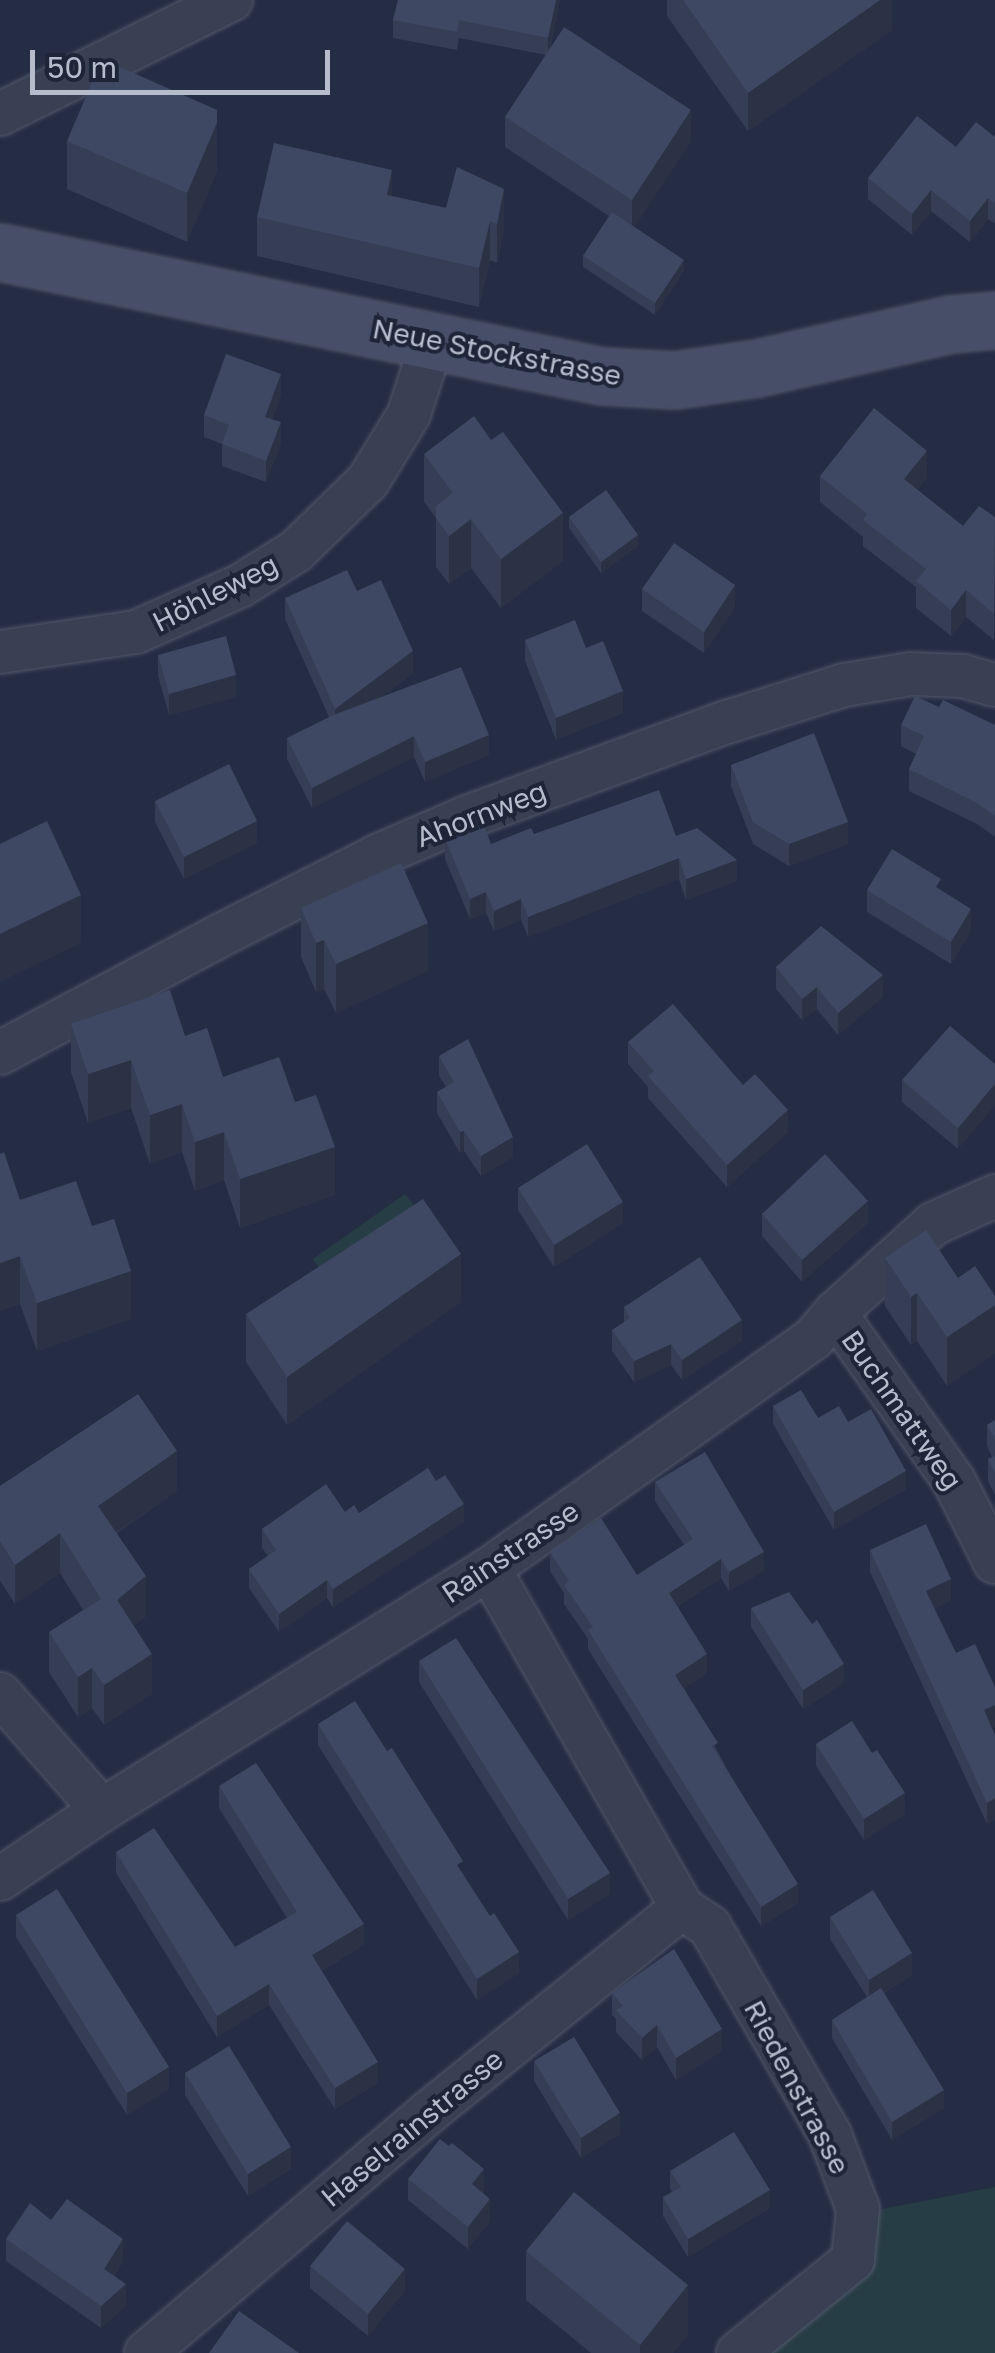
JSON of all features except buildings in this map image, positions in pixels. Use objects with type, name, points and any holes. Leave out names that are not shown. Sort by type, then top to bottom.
[{"type":"street","points":[[0,114],[230,0]]},
{"type":"street","name":"Neue Stockstrasse","points":[[0,252],[602,376],[674,380],[757,368],[951,324],[995,320]]},
{"type":"street","name":"Höhleweg","points":[[0,652],[136,632],[240,586],[296,551],[368,481],[409,414],[432,342]]},
{"type":"street","name":"Ahornweg","points":[[0,1054],[361,864],[484,811],[727,722],[844,686],[911,674],[963,676],[995,685]]},
{"type":"street","name":"Rainstrasse","points":[[0,1880],[102,1810],[489,1569],[814,1339],[835,1313],[933,1224],[995,1196]]},
{"type":"street","name":"Buchmattweg","points":[[835,1313],[954,1481],[995,1562]]},
{"type":"street","name":"Riedenstrasse","points":[[489,1569],[682,1908],[710,1927],[830,2135],[858,2209],[853,2260],[738,2353]]},
{"type":"street","points":[[0,1694],[102,1810]]},
{"type":"street","name":"Haselrainstrasse","points":[[146,2353],[429,2112],[682,1908]]},
{"type":"shaded area","points":[[405,1194],[428,1223],[332,1287],[313,1259]]},
{"type":"shaded area","points":[[995,2187],[995,2353],[771,2353],[867,2212]]}]
